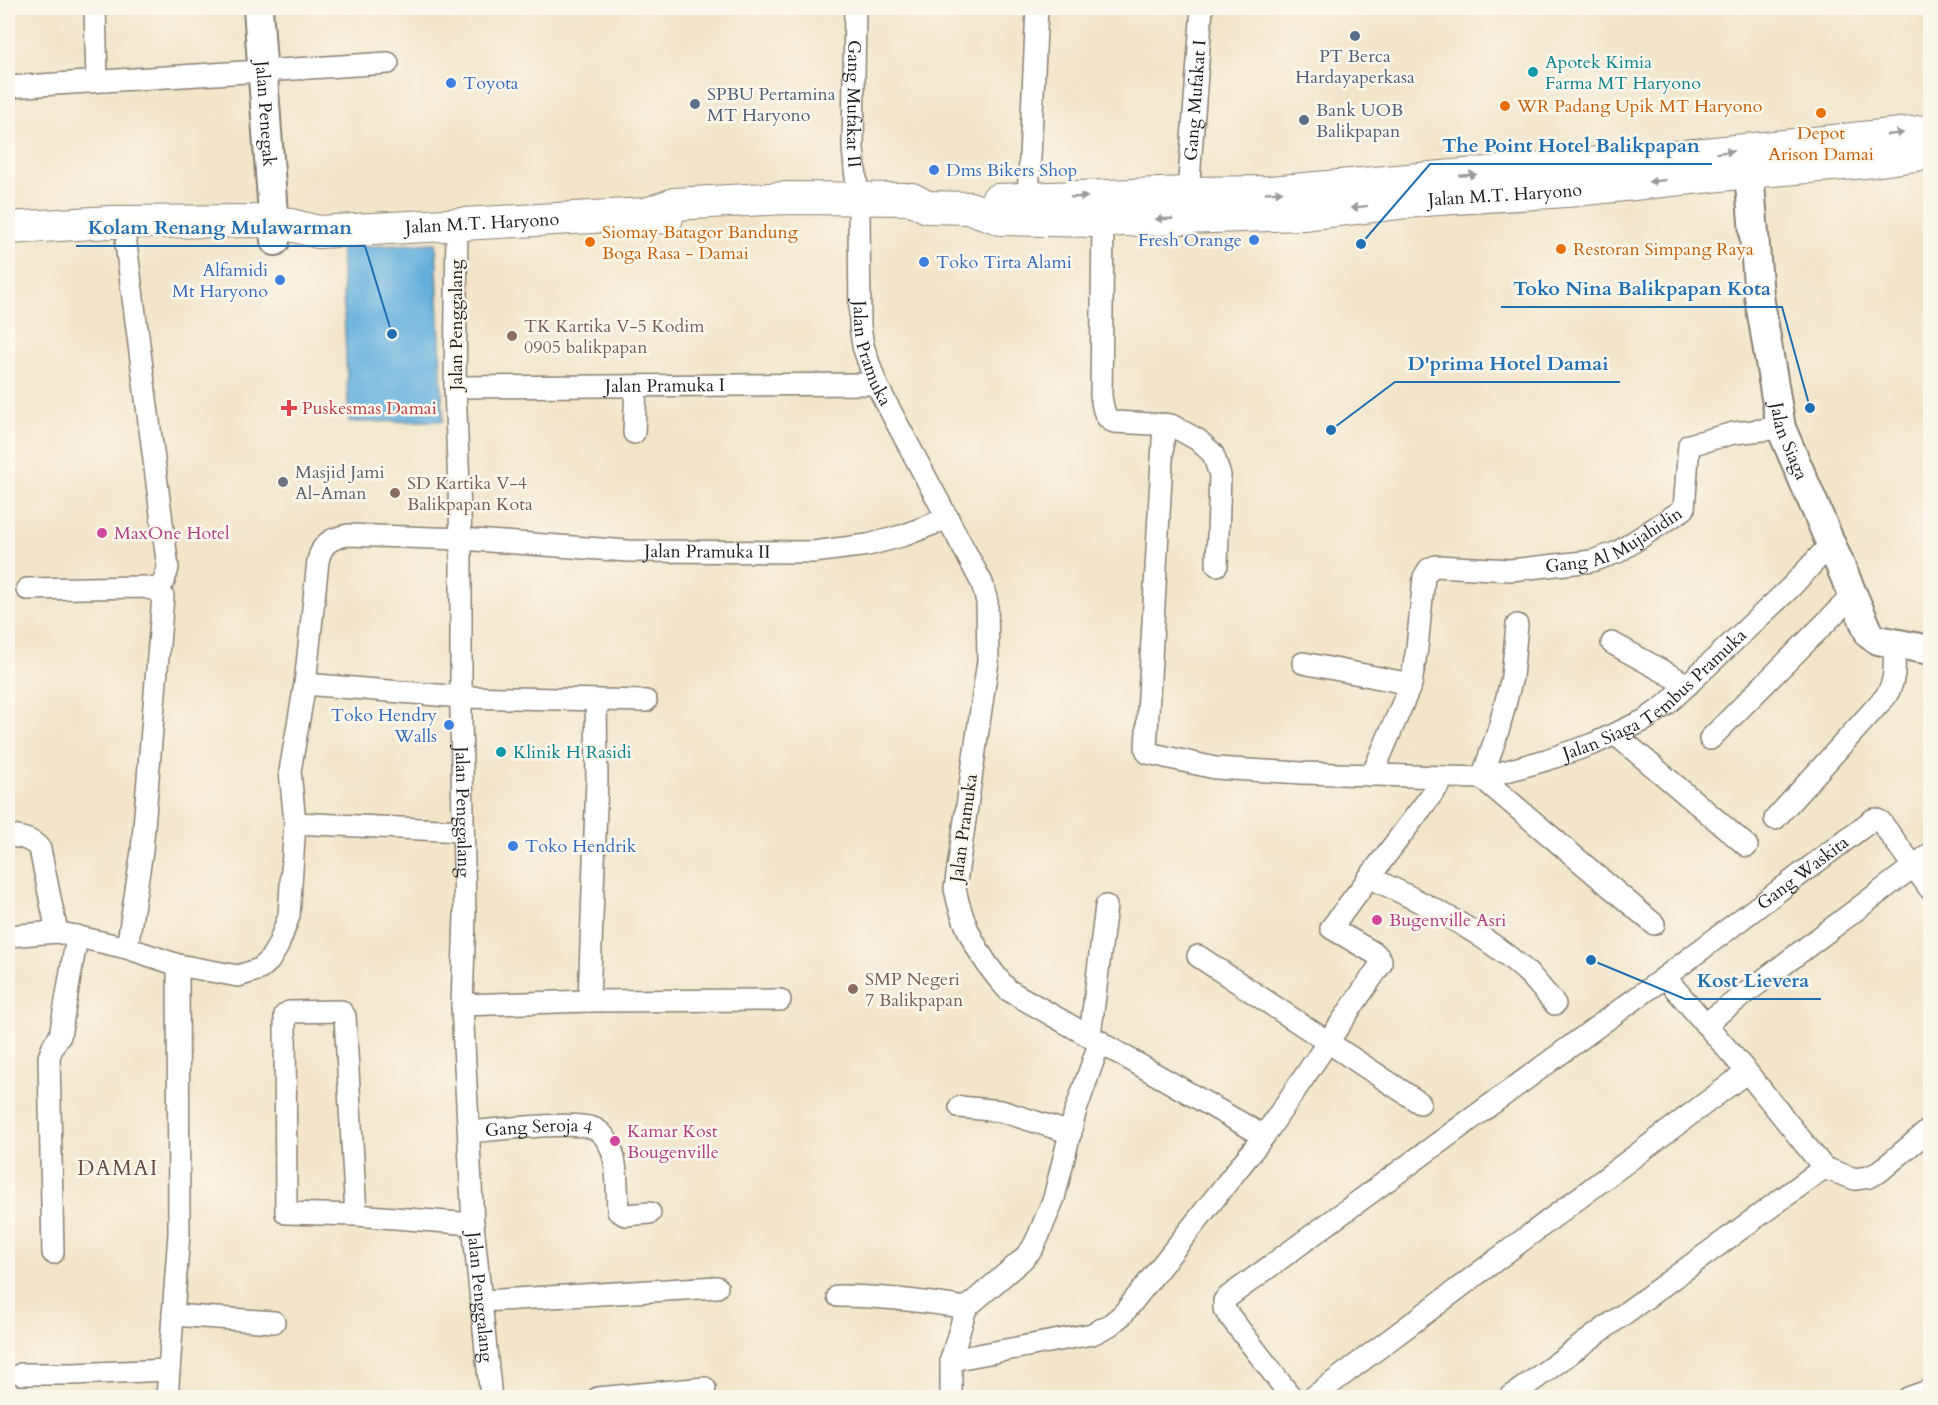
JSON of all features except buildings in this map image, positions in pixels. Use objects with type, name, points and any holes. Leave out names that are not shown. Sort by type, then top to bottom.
[{"type":"main road","name":"Jalan M.T. Haryono","points":[[8,228],[111,222],[318,232],[646,214],[672,219],[859,206],[912,214],[927,207],[970,208],[999,200],[1270,192],[1705,154],[1930,131]]},
{"type":"main road","name":"Jalan M.T. Haryono","points":[[970,208],[1001,219],[1103,221],[1303,214],[1424,200],[1566,191],[1866,162],[1930,153]]},
{"type":"main road","name":"Jalan M.T. Haryono","points":[[8,246],[126,243],[275,231]]},
{"type":"street","points":[[95,8],[97,80]]},
{"type":"street","name":"Jalan Penegak","points":[[258,8],[275,231]]},
{"type":"street","name":"Gang Mufakat II","points":[[855,8],[853,148],[859,206]]},
{"type":"street","points":[[1028,199],[1037,8]]},
{"type":"street","name":"Gang Mufakat I","points":[[1188,193],[1202,8]]},
{"type":"street","points":[[8,87],[388,63]]},
{"type":"street","name":"Jalan Siaga","points":[[1749,172],[1759,296],[1781,428],[1870,635],[1878,640],[1930,650]]},
{"type":"street","name":"Jalan Pramuka","points":[[859,206],[860,327],[863,346],[876,384],[982,583],[987,602],[988,661],[955,889],[960,913],[970,938],[993,974],[1008,990],[1264,1136]]},
{"type":"street","points":[[1103,221],[1101,396],[1104,411],[1108,420],[1114,422],[1164,424],[1179,428],[1208,448],[1217,462],[1220,474],[1221,496],[1216,565]]},
{"type":"street","name":"Jalan Penggalang","points":[[457,224],[455,387],[461,539],[462,831],[465,915],[462,1005],[473,1224],[490,1398]]},
{"type":"street","points":[[126,243],[168,568],[164,581],[157,590]]},
{"type":"street","name":"Jalan Pramuka I","points":[[455,387],[876,384]]},
{"type":"street","points":[[634,433],[636,386]]},
{"type":"street","name":"Jalan Siaga Tembus Pramuka","points":[[1164,424],[1146,750],[1148,753],[1215,768],[1482,778],[1593,744],[1645,720],[1688,685],[1791,587],[1830,546]]},
{"type":"street","name":"Gang Al Mujahidin","points":[[1411,684],[1424,577],[1429,569],[1436,566],[1511,570],[1606,558],[1684,509],[1689,445],[1734,433],[1781,428]]},
{"type":"street","name":"Jalan Pramuka II","points":[[305,684],[315,581],[321,547],[333,538],[348,535],[461,539],[628,551],[813,552],[868,545],[905,535],[948,518]]},
{"type":"street","points":[[27,589],[144,587],[157,590],[163,596],[142,850],[127,948]]},
{"type":"street","points":[[1710,739],[1852,596]]},
{"type":"street","points":[[1517,625],[1512,677],[1499,728],[1482,778],[1654,924]]},
{"type":"street","points":[[1612,643],[1688,685]]},
{"type":"street","points":[[1775,819],[1886,696],[1895,675],[1894,644]]},
{"type":"street","points":[[1303,663],[1411,684],[1372,775]]},
{"type":"street","points":[[8,936],[67,934],[127,948],[178,966],[238,976],[260,969],[269,961],[278,946],[289,916],[295,823],[290,771],[305,684],[461,697],[646,701]]},
{"type":"street","points":[[589,1001],[597,779],[596,700]]},
{"type":"street","points":[[1615,734],[1746,846]]},
{"type":"street","points":[[951,1360],[1092,1334],[1110,1326],[1123,1314],[1264,1136],[1381,964],[1376,954],[1331,927],[1445,777]]},
{"type":"street","name":"Gang Waskita","points":[[1665,977],[1875,819],[1922,860]]},
{"type":"street","points":[[295,823],[462,831]]},
{"type":"street","points":[[8,835],[31,840],[40,849],[67,934],[60,1036],[49,1057],[53,1253]]},
{"type":"street","points":[[1705,1024],[1922,860],[1930,890]]},
{"type":"street","points":[[1369,877],[1467,928],[1531,976],[1555,1004]]},
{"type":"street","points":[[951,1398],[951,1360],[966,1308],[1032,1249],[1054,1198],[1095,1039],[1106,906]]},
{"type":"street","points":[[1198,956],[1420,1103]]},
{"type":"street","points":[[167,1398],[179,1233],[178,966]]},
{"type":"street","points":[[1292,1398],[1224,1309],[1224,1301],[1665,977],[1747,1072],[1824,1168],[1855,1179],[1869,1177],[1879,1172],[1930,1129]]},
{"type":"street","points":[[462,1005],[589,1001],[780,1000]]},
{"type":"street","points":[[356,1215],[345,1016],[341,1011],[289,1012],[285,1015],[286,1213],[356,1215],[473,1224]]},
{"type":"street","points":[[1312,1398],[1747,1072]]},
{"type":"street","points":[[960,1107],[1001,1111],[1071,1133]]},
{"type":"street","name":"Gang Seroja 4","points":[[469,1132],[577,1125],[593,1128],[608,1142],[614,1155],[618,1210],[625,1215],[650,1213]]},
{"type":"street","points":[[1509,1398],[1824,1168]]},
{"type":"street","points":[[482,1301],[717,1287]]},
{"type":"street","points":[[838,1296],[915,1299],[966,1308]]},
{"type":"street","points":[[173,1315],[274,1322]]},
{"type":"street","points":[[21,1374],[169,1370]]},
{"type":"street","points":[[598,1398],[705,1388]]},
{"type":"street","points":[[1908,1398],[1930,1390]]},
{"type":"water","points":[[436,243],[443,421],[349,422],[341,248]]},
{"type":"place","name":"PT Berca Hardayaperkasa","points":[[1355,36]]},
{"type":"place","name":"Apotek Kimia Farma MT Haryono","points":[[1533,72]]},
{"type":"place","name":"Toyota","points":[[451,83]]},
{"type":"place","name":"SPBU Pertamina MT Haryono","points":[[695,104]]},
{"type":"place","name":"WR Padang Upik MT Haryono","points":[[1505,106]]},
{"type":"place","name":"Depot Arison Damai","points":[[1821,113]]},
{"type":"place","name":"Bank UOB Balikpapan","points":[[1304,120]]},
{"type":"place","name":"Dms Bikers Shop","points":[[934,170]]},
{"type":"place","name":"Fresh Orange","points":[[1254,240]]},
{"type":"place","name":"Siomay Batagor Bandung Boga Rasa - Damai","points":[[590,242]]},
{"type":"place","name":"The Point Hotel Balikpapan","points":[[1361,244]]},
{"type":"place","name":"Restoran Simpang Raya","points":[[1561,249]]},
{"type":"place","name":"Toko Tirta Alami","points":[[924,262]]},
{"type":"place","name":"Alfamidi Mt Haryono","points":[[280,280]]},
{"type":"place","name":"Kolam Renang Mulawarman","points":[[392,334]]},
{"type":"place","name":"TK Kartika V-5 Kodim 0905 balikpapan","points":[[512,336]]},
{"type":"place","name":"Puskesmas Damai","points":[[289,408]]},
{"type":"place","name":"Toko Nina Balikpapan Kota","points":[[1810,408]]},
{"type":"place","name":"D'prima Hotel Damai","points":[[1331,430]]},
{"type":"place","name":"Masjid Jami Al-Aman","points":[[283,482]]},
{"type":"place","name":"SD Kartika V-4 Balikpapan Kota","points":[[395,493]]},
{"type":"place","name":"MaxOne Hotel","points":[[102,533]]},
{"type":"place","name":"Toko Hendry Walls","points":[[449,725]]},
{"type":"place","name":"Klinik H Rasidi","points":[[501,752]]},
{"type":"place","name":"Toko Hendrik","points":[[513,846]]},
{"type":"place","name":"Bugenville Asri","points":[[1377,920]]},
{"type":"place","name":"Kost Lievera","points":[[1591,960]]},
{"type":"place","name":"SMP Negeri 7 Balikpapan","points":[[853,989]]},
{"type":"place","name":"Kamar Kost Bougenville","points":[[615,1141]]},
{"type":"district","name":"DAMAI","points":[[118,1168]]}]
